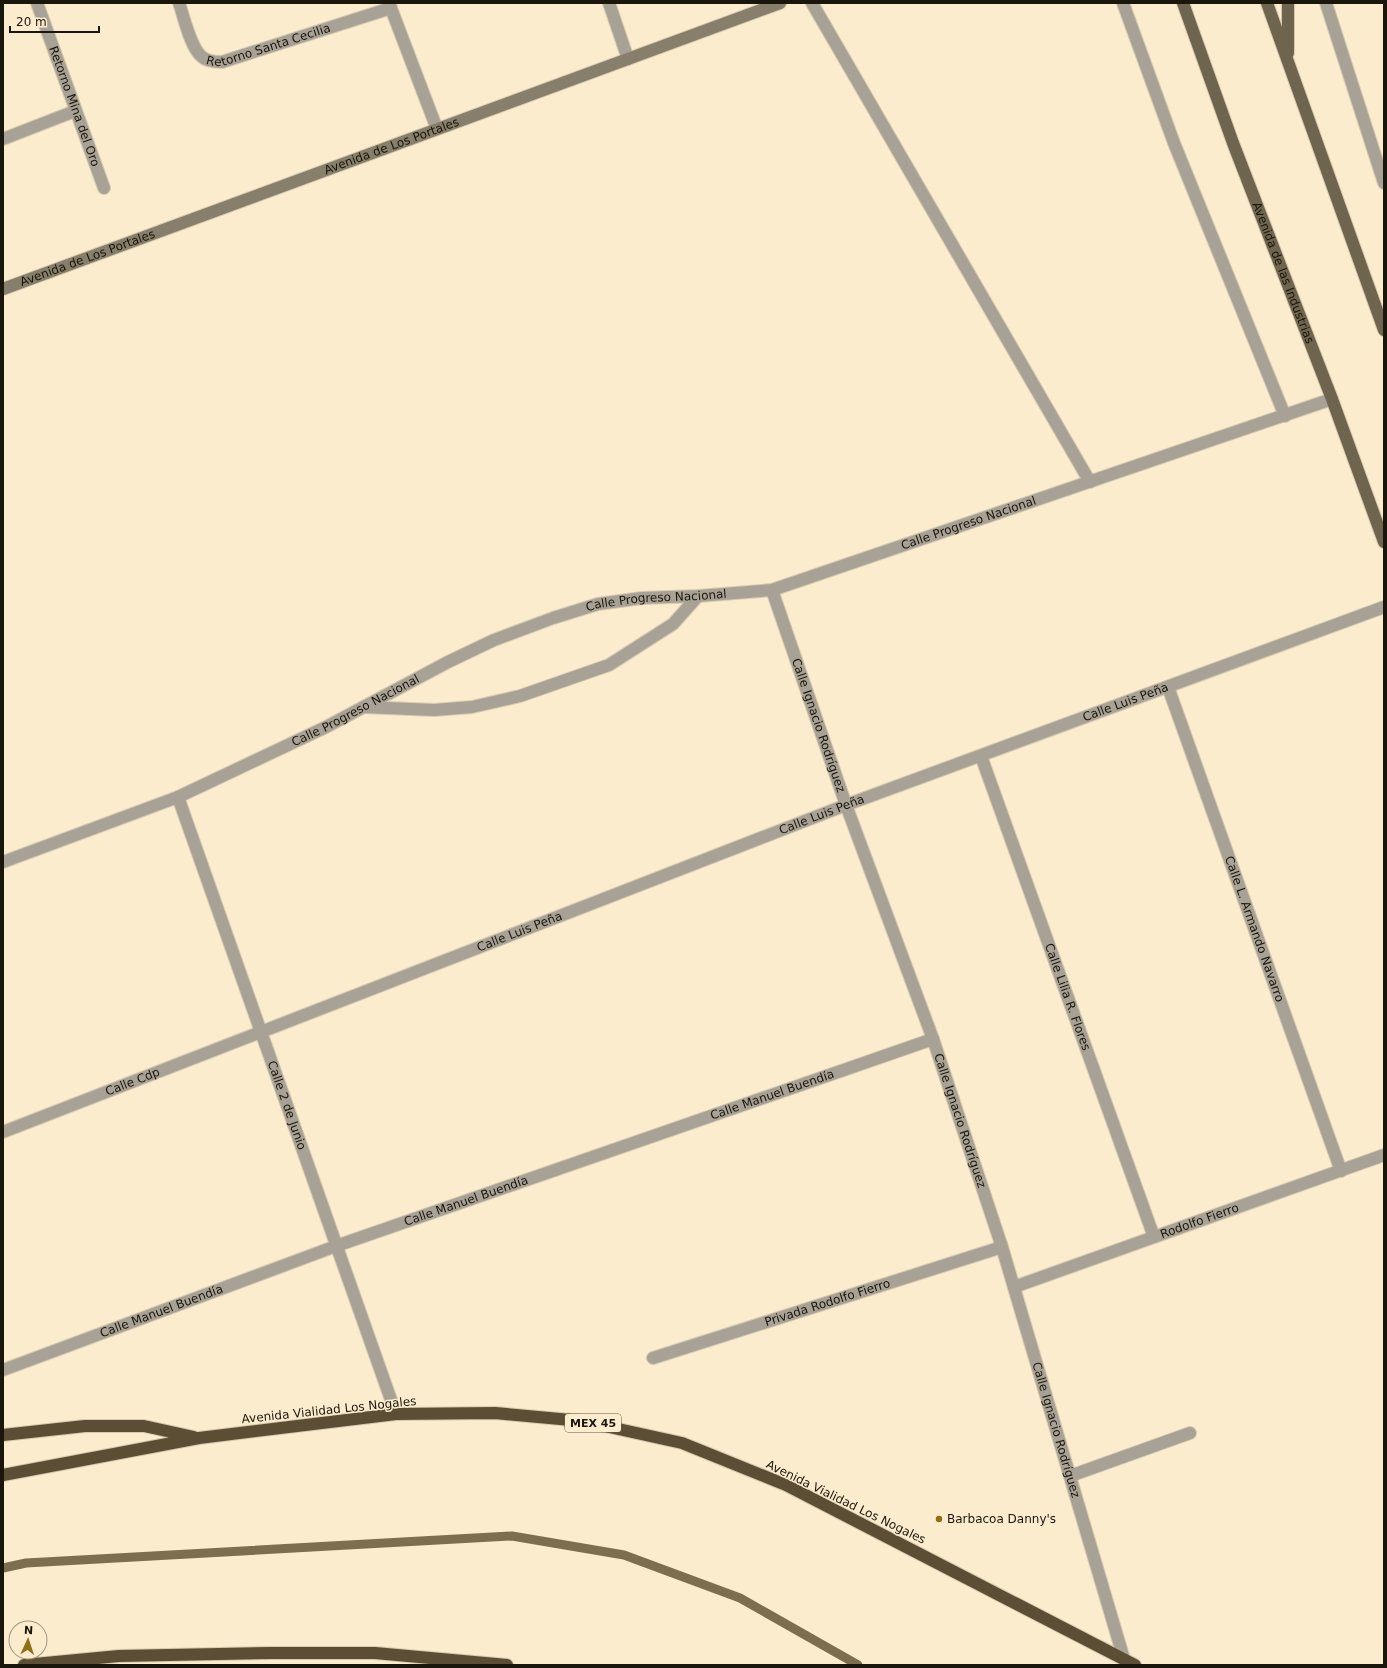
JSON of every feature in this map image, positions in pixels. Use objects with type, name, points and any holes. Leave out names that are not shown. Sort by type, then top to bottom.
[{"type":"highway","name":"Avenida Vialidad Los Nogales","points":[[3,1476],[199,1438],[396,1414],[495,1413],[582,1421],[682,1442],[786,1485],[1136,1665]]},
{"type":"highway","points":[[3,1435],[85,1426],[144,1426],[199,1438]]},
{"type":"highway","points":[[24,1665],[119,1656],[271,1653],[375,1653],[502,1665]]},
{"type":"main road","name":"Avenida de las Industrias","points":[[1184,3],[1232,143],[1332,399],[1384,542]]},
{"type":"main road","points":[[1267,3],[1384,330]]},
{"type":"main road","points":[[1288,3],[1288,63]]},
{"type":"street","name":"Retorno Mina del Oro","points":[[37,3],[104,188]]},
{"type":"street","name":"Retorno Santa Cecilia","points":[[179,3],[195,48],[201,56],[212,61],[222,62],[390,5]]},
{"type":"street","points":[[609,3],[628,58]]},
{"type":"street","name":"Avenida de Los Portales","points":[[3,289],[780,3]]},
{"type":"street","points":[[812,3],[1090,482]]},
{"type":"street","points":[[1123,3],[1174,143],[1285,416]]},
{"type":"street","points":[[1326,3],[1384,183]]},
{"type":"street","points":[[390,5],[437,129]]},
{"type":"street","points":[[3,139],[75,111]]},
{"type":"street","name":"Calle Progreso Nacional","points":[[3,862],[178,797],[326,727],[448,662],[494,640],[553,618],[598,604],[642,598],[698,596],[772,590],[1332,399]]},
{"type":"street","name":"Calle Ignacio Rodríguez","points":[[772,590],[846,806],[933,1040],[1002,1246],[1124,1659]]},
{"type":"street","points":[[363,707],[434,710],[472,707],[520,696],[609,665],[673,624],[698,596]]},
{"type":"street","name":"Calle Luis Peña","points":[[262,1032],[846,806],[1384,607]]},
{"type":"street","name":"Calle L. Armando Navarro","points":[[1168,687],[1342,1171]]},
{"type":"street","name":"Calle Lilia R. Flores","points":[[981,756],[1154,1237]]},
{"type":"street","name":"Calle 2 de Junio","points":[[178,797],[396,1414]]},
{"type":"street","name":"Calle Cdp","points":[[3,1132],[262,1032]]},
{"type":"street","name":"Calle Manuel Buendía","points":[[3,1370],[336,1246],[933,1040]]},
{"type":"street","name":"Rodolfo Fierro","points":[[1014,1287],[1384,1155]]},
{"type":"street","name":"Privada Rodolfo Fierro","points":[[653,1358],[1002,1246]]},
{"type":"street","points":[[1070,1476],[1190,1433]]},
{"type":"waterway","points":[[3,1568],[26,1563],[512,1536],[624,1555],[740,1598],[858,1665]]},
{"type":"place","name":"Barbacoa Danny's","points":[[939,1519]]}]
